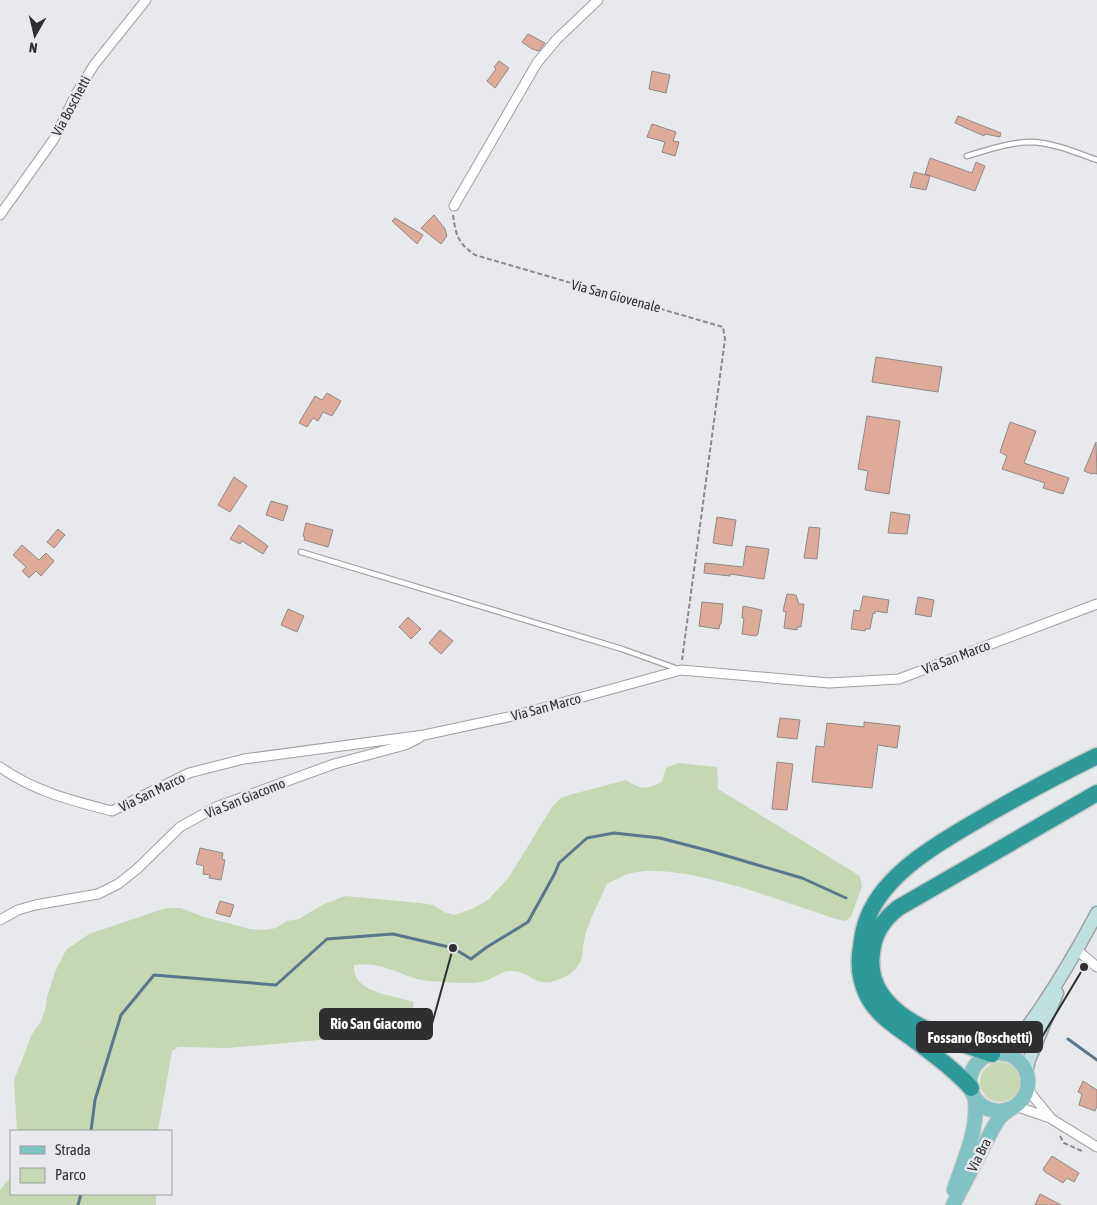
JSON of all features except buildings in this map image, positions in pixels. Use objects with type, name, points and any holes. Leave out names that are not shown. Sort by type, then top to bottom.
[{"type":"highway","points":[[973,1093],[944,1063],[892,1024],[874,1006],[867,995],[860,972],[860,954],[863,932],[868,917],[878,899],[898,875],[920,857],[951,836],[1031,790],[1097,756]]},
{"type":"highway","points":[[997,1054],[920,1026],[895,1011],[887,1003],[877,990],[871,970],[872,951],[877,933],[887,917],[898,908],[1097,794]]},
{"type":"main road","points":[[1070,964],[1019,1039],[997,1054],[979,1061],[974,1067],[970,1080],[973,1093],[986,1108],[994,1110],[1012,1107],[1023,1098],[1027,1087],[1026,1072],[1029,1060],[1070,964],[1097,913]]},
{"type":"main road","points":[[997,1054],[1017,1060],[1026,1072]]},
{"type":"main road","name":"Via Bra","points":[[949,1205],[972,1134],[976,1110],[973,1093]]},
{"type":"main road","name":"Via Bra","points":[[953,1205],[993,1128],[1000,1117],[1012,1107]]},
{"type":"street","name":"Via Boschetti","points":[[0,215],[54,140],[76,94],[94,65],[146,0]]},
{"type":"street","points":[[454,206],[537,63],[557,39],[598,0]]},
{"type":"street","name":"Via San Marco","points":[[0,767],[10,774],[55,796],[112,811],[189,773],[244,759],[424,735],[517,716],[681,670],[829,683],[900,679],[1097,604]]},
{"type":"street","name":"Via San Giacomo","points":[[0,920],[18,910],[35,905],[98,894],[118,884],[137,869],[180,827],[216,807],[334,764],[405,746],[424,735]]},
{"type":"street","points":[[1077,950],[1097,966]]},
{"type":"street","points":[[1027,1087],[1050,1118]]},
{"type":"street","points":[[1012,1107],[1050,1118],[1097,1147]]},
{"type":"lane","points":[[967,156],[1006,145],[1033,142],[1058,147],[1097,160]]},
{"type":"lane","points":[[301,552],[622,649],[681,670]]},
{"type":"path","name":"Via San Giovenale","points":[[454,206],[456,234],[462,246],[475,255],[722,326],[725,339],[681,670]]},
{"type":"path","points":[[1060,1136],[1064,1144],[1090,1155]]},
{"type":"green space","points":[[679,763],[717,767],[718,789],[860,876],[862,886],[851,917],[845,921],[836,919],[762,894],[706,878],[654,871],[632,873],[607,884],[588,926],[580,963],[572,972],[560,979],[544,982],[523,973],[510,971],[503,972],[481,982],[427,981],[379,966],[354,965],[356,977],[366,987],[382,994],[414,1002],[411,1015],[383,1023],[374,1032],[353,1037],[227,1048],[178,1047],[172,1051],[158,1130],[17,1130],[14,1080],[32,1034],[40,1023],[55,972],[66,950],[89,934],[166,908],[180,908],[204,917],[250,929],[264,930],[276,928],[287,921],[299,919],[322,905],[345,896],[433,905],[444,912],[454,915],[472,909],[488,900],[509,877],[552,807],[561,798],[626,780],[636,786],[648,788],[662,782],[666,768]]},
{"type":"green space","points":[[1000,1062],[1014,1068],[1020,1082],[1014,1096],[1000,1102],[986,1096],[980,1082],[986,1068]]},
{"type":"green space","points":[[10,1178],[10,1195],[156,1195],[156,1205],[0,1205],[0,1190]]},
{"type":"waterway","points":[[91,1130],[95,1100],[121,1015],[154,975],[276,985],[327,939],[393,934],[453,948],[471,959],[528,922],[559,863],[587,838],[614,833],[660,838],[802,878],[846,898]]},
{"type":"waterway","points":[[1068,1039],[1097,1060]]},
{"type":"waterway","points":[[78,1205],[81,1195]]},
{"type":"place","name":"Rio San Giacomo","points":[[453,948]]},
{"type":"place","name":"Fossano (Boschetti)","points":[[1084,967]]}]
